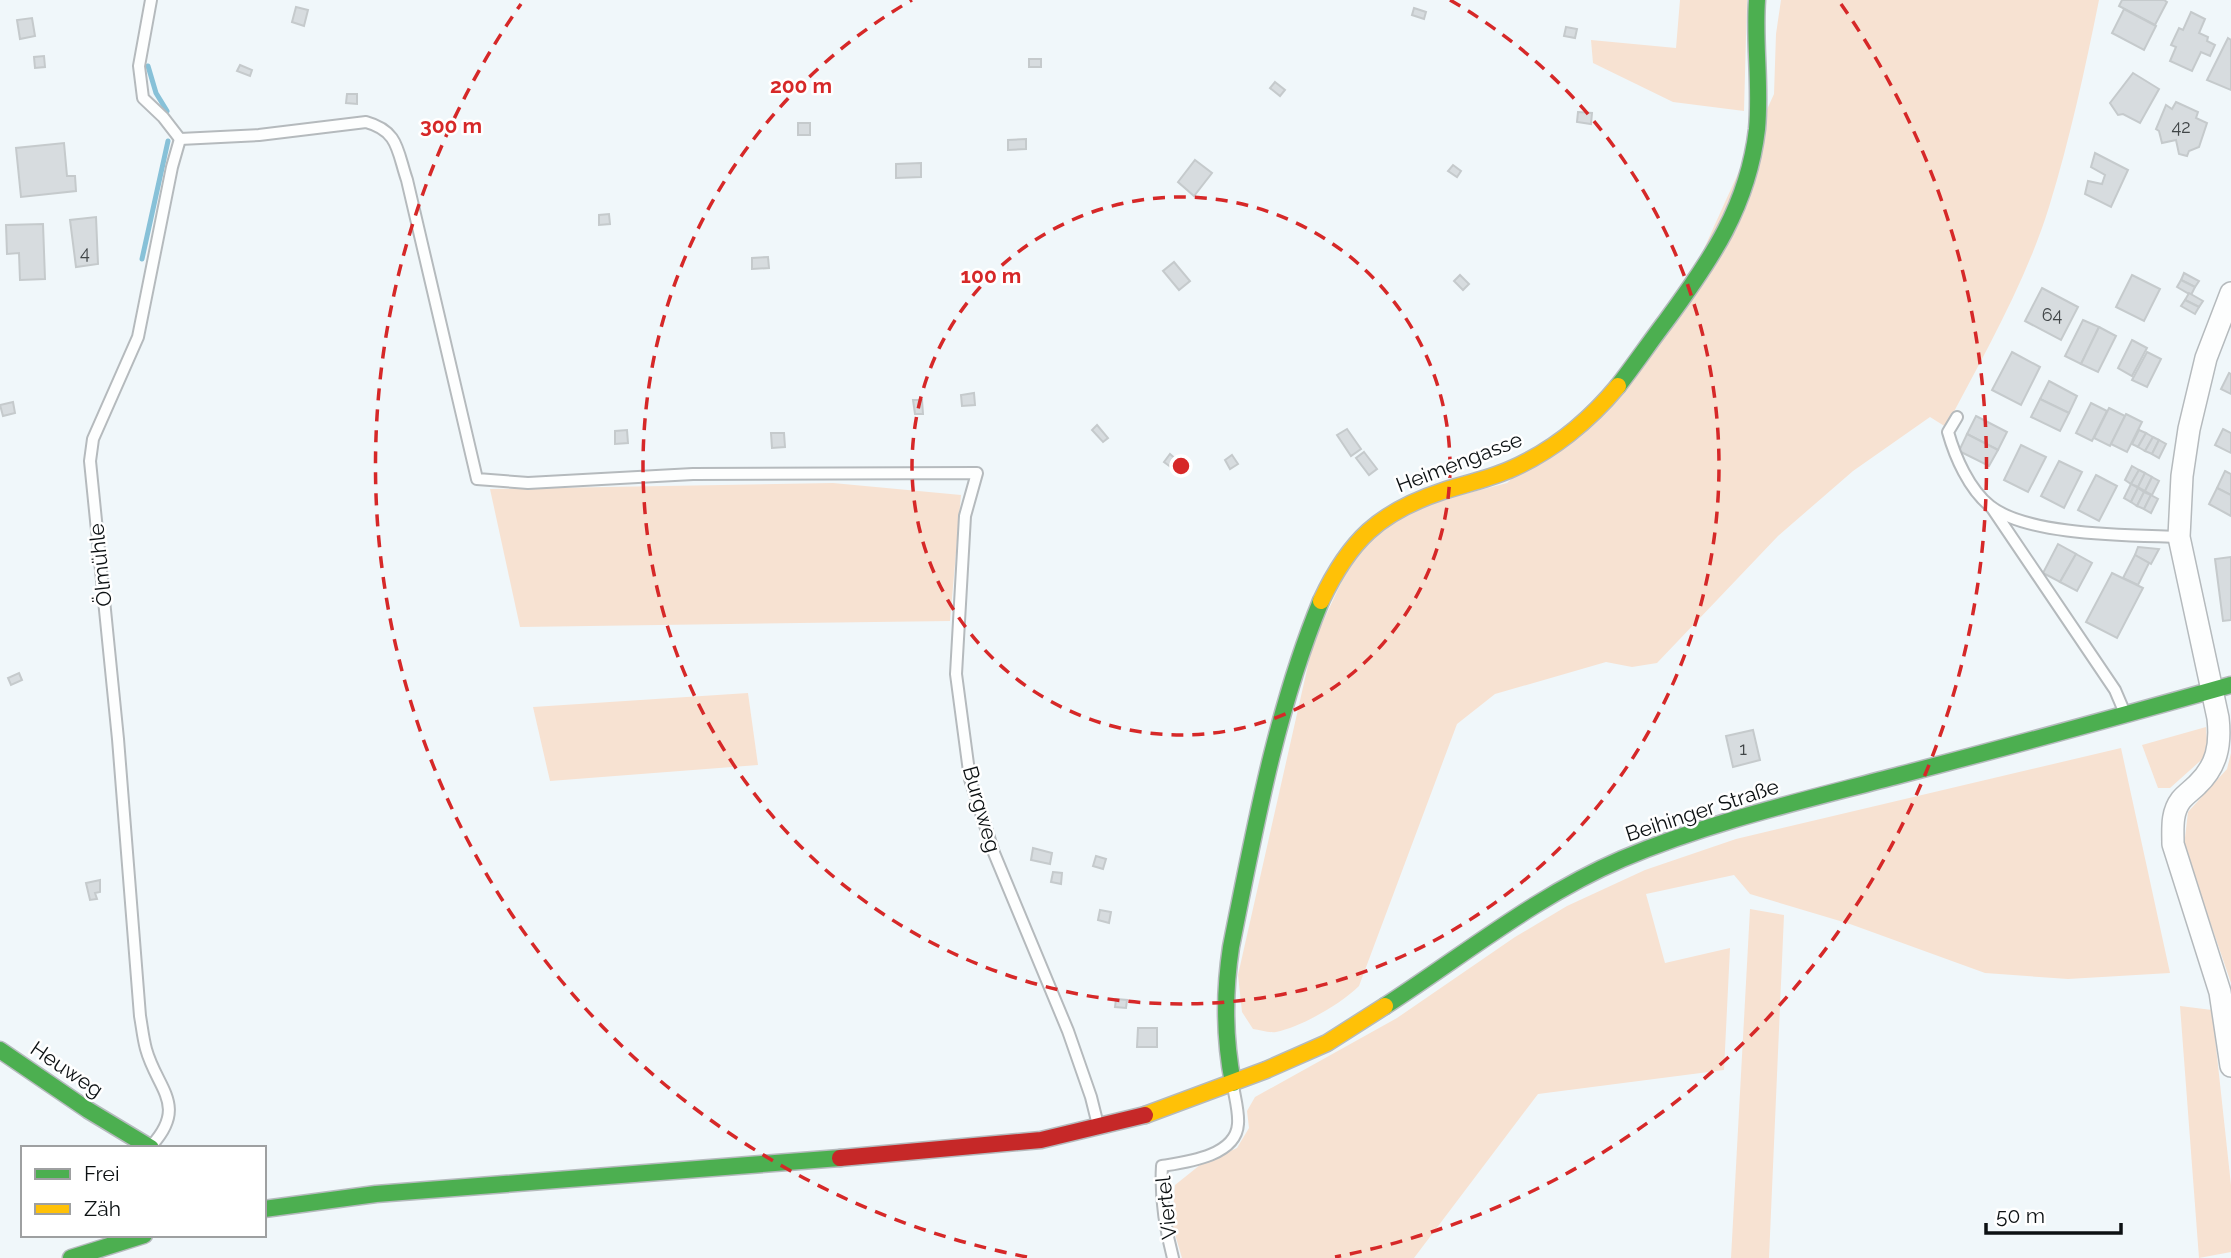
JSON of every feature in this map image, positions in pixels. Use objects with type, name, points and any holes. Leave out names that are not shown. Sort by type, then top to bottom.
[{"type":"main road","name":"Heimengasse","points":[[1233,1083],[1226,1045],[1226,996],[1231,953],[1281,720],[1306,636],[1329,587],[1343,562],[1367,531],[1400,506],[1416,498],[1496,474],[1525,461],[1561,439],[1600,406],[1658,331],[1728,228],[1746,184],[1760,83],[1756,47],[1757,0]]},
{"type":"main road","name":"Beihinger Straße","points":[[267,1207],[376,1194],[947,1150],[1041,1140],[1099,1128],[1146,1115],[1233,1083],[1327,1043],[1454,962],[1524,910],[1622,859],[1709,825],[2222,688]]},
{"type":"main road","name":"Heuweg","points":[[0,1050],[110,1123]]},
{"type":"main road","points":[[110,1123],[148,1146]]},
{"type":"main road","points":[[110,1123],[130,1146]]},
{"type":"main road","points":[[72,1258],[138,1237]]},
{"type":"street","points":[[2231,293],[2206,358],[2189,429],[2182,476],[2179,537],[2222,688],[2218,718],[2219,749],[2214,764],[2200,783],[2180,801],[2172,819],[2173,844],[2220,992],[2231,1066]]},
{"type":"lane","points":[[151,0],[139,66],[143,98],[163,117],[180,139]]},
{"type":"lane","name":"Burgweg","points":[[180,139],[259,135],[366,122],[382,126],[393,137],[407,180],[477,479],[528,483],[693,474],[977,472],[965,516],[956,674],[971,779],[994,853],[1069,1031],[1099,1128]]},
{"type":"lane","name":"Ölmühle","points":[[151,1146],[162,1133],[169,1116],[168,1099],[146,1050],[141,1016],[118,739],[90,461],[93,439],[138,337],[180,139]]},
{"type":"lane","points":[[1957,417],[1948,432],[1953,451],[1972,485],[1990,506],[2115,690],[2125,715]]},
{"type":"lane","points":[[1990,506],[2018,521],[2082,532],[2179,537]]},
{"type":"lane","name":"Viertel","points":[[1173,1258],[1160,1187],[1162,1166],[1202,1157],[1226,1147],[1236,1134],[1238,1124],[1233,1083]]},
{"type":"shaded area","points":[[1680,0],[1747,0],[1744,111],[1673,102],[1593,63],[1591,40],[1676,48]]},
{"type":"shaded area","points":[[1781,0],[2099,0],[2077,104],[2049,207],[2016,292],[1989,346],[1946,427],[1930,417],[1853,471],[1778,536],[1657,663],[1632,667],[1606,662],[1495,694],[1457,724],[1359,986],[1331,1007],[1297,1025],[1276,1032],[1253,1029],[1242,1012],[1238,975],[1313,643],[1354,555],[1411,508],[1507,483],[1664,337],[1774,94],[1776,34]]},
{"type":"shaded area","points":[[833,483],[961,495],[950,621],[520,627],[490,489]]},
{"type":"shaded area","points":[[748,693],[758,765],[550,781],[533,707]]},
{"type":"shaded area","points":[[2206,727],[2208,754],[2170,788],[2158,788],[2142,745]]},
{"type":"shaded area","points":[[2121,748],[2170,973],[2068,979],[1985,973],[1850,924],[1750,894],[1734,875],[1646,894],[1665,963],[1730,948],[1724,1070],[1538,1094],[1414,1258],[1182,1258],[1172,1224],[1175,1185],[1200,1165],[1237,1148],[1249,1128],[1247,1111],[1255,1097],[1397,1018],[1515,937],[1567,906],[1645,870],[1736,839]]},
{"type":"shaded area","points":[[2231,753],[2231,983],[2184,846],[2188,812],[2227,769]]},
{"type":"shaded area","points":[[1750,909],[1784,915],[1769,1258],[1731,1258]]},
{"type":"shaded area","points":[[2180,1006],[2212,1010],[2231,1185],[2231,1252],[2199,1258]]},
{"type":"building","points":[[2122,0],[2167,2],[2155,25],[2119,6]]},
{"type":"building","points":[[296,7],[308,10],[304,26],[292,22]]},
{"type":"building","points":[[1414,8],[1426,12],[1424,19],[1412,15]]},
{"type":"building","points":[[2124,9],[2156,26],[2144,50],[2112,33]]},
{"type":"building","points":[[2191,12],[2205,19],[2199,33],[2208,37],[2207,41],[2215,45],[2210,56],[2201,52],[2192,71],[2170,61],[2176,47],[2171,45],[2179,28],[2183,30]]},
{"type":"building","points":[[32,18],[35,36],[20,39],[17,20]]},
{"type":"building","points":[[1566,27],[1577,29],[1575,38],[1564,36]]},
{"type":"building","points":[[2228,38],[2231,40],[2231,90],[2207,80]]},
{"type":"building","points":[[44,56],[45,67],[35,68],[34,57]]},
{"type":"building","points":[[1029,59],[1041,59],[1041,67],[1029,67]]},
{"type":"building","points":[[240,65],[252,70],[250,76],[237,71]]},
{"type":"building","points":[[2133,73],[2159,89],[2140,123],[2123,114],[2118,115],[2110,103]]},
{"type":"building","points":[[1275,82],[1285,90],[1280,96],[1270,88]]},
{"type":"building","points":[[347,94],[357,94],[357,104],[346,103]]},
{"type":"building","points":[[2176,102],[2198,112],[2196,118],[2207,123],[2199,147],[2189,151],[2187,156],[2179,154],[2176,140],[2162,143],[2156,129],[2166,105],[2172,109]]},
{"type":"building","points":[[1578,112],[1592,113],[1591,124],[1577,122]]},
{"type":"building","points":[[798,123],[810,123],[810,135],[798,135]]},
{"type":"building","points":[[1026,139],[1026,149],[1008,150],[1008,140]]},
{"type":"building","points":[[64,143],[67,176],[75,176],[76,191],[21,197],[16,148]]},
{"type":"building","points":[[2095,153],[2128,170],[2111,207],[2085,194],[2088,181],[2102,184],[2105,175],[2091,167]]},
{"type":"building","points":[[1195,160],[1212,173],[1194,196],[1178,182]]},
{"type":"building","points":[[921,163],[921,177],[896,178],[896,164]]},
{"type":"building","points":[[1453,165],[1461,171],[1457,177],[1448,171]]},
{"type":"building","points":[[609,214],[610,224],[599,225],[599,215]]},
{"type":"building","points":[[96,217],[98,264],[76,267],[70,220]]},
{"type":"building","points":[[43,224],[45,279],[20,280],[19,253],[7,254],[6,225]]},
{"type":"building","points":[[768,257],[769,268],[752,269],[752,258]]},
{"type":"building","points":[[1174,262],[1190,281],[1179,290],[1163,271]]},
{"type":"building","points":[[2184,273],[2199,281],[2195,287],[2181,280]]},
{"type":"building","points":[[1460,275],[1469,284],[1463,290],[1454,281]]},
{"type":"building","points":[[2132,275],[2160,289],[2144,321],[2116,307]]},
{"type":"building","points":[[2181,280],[2195,287],[2191,295],[2177,287]]},
{"type":"building","points":[[2042,288],[2078,307],[2061,340],[2025,321]]},
{"type":"building","points":[[2189,293],[2203,301],[2199,307],[2185,300]]},
{"type":"building","points":[[2185,300],[2199,307],[2195,314],[2181,306]]},
{"type":"building","points":[[2083,320],[2099,327],[2081,364],[2065,356]]},
{"type":"building","points":[[2099,327],[2116,336],[2098,372],[2081,364]]},
{"type":"building","points":[[2132,340],[2147,348],[2132,376],[2118,368]]},
{"type":"building","points":[[2012,352],[2040,367],[2021,405],[1992,390]]},
{"type":"building","points":[[2147,352],[2161,359],[2147,387],[2132,380]]},
{"type":"building","points":[[2229,373],[2231,374],[2231,394],[2221,389]]},
{"type":"building","points":[[2049,381],[2077,396],[2069,413],[2040,399]]},
{"type":"building","points":[[974,393],[975,405],[962,406],[961,395]]},
{"type":"building","points":[[2040,399],[2069,413],[2060,431],[2031,417]]},
{"type":"building","points":[[913,400],[922,400],[923,414],[915,414]]},
{"type":"building","points":[[13,402],[15,413],[3,416],[0,405]]},
{"type":"building","points":[[2091,403],[2107,411],[2092,441],[2076,433]]},
{"type":"building","points":[[2109,408],[2125,416],[2110,446],[2094,438]]},
{"type":"building","points":[[2126,414],[2142,422],[2127,452],[2111,444]]},
{"type":"building","points":[[1976,416],[2007,432],[1998,450],[1967,434]]},
{"type":"building","points":[[1097,425],[1108,438],[1103,442],[1092,430]]},
{"type":"building","points":[[1347,429],[1361,449],[1351,456],[1337,435]]},
{"type":"building","points":[[2223,429],[2231,433],[2231,453],[2215,445]]},
{"type":"building","points":[[627,430],[628,443],[615,444],[615,431]]},
{"type":"building","points":[[2139,430],[2146,433],[2138,447],[2132,444]]},
{"type":"building","points":[[771,433],[784,433],[785,447],[772,448]]},
{"type":"building","points":[[2146,433],[2153,437],[2145,451],[2138,447]]},
{"type":"building","points":[[1967,434],[1998,450],[1989,466],[1959,451]]},
{"type":"building","points":[[2153,437],[2159,440],[2152,454],[2145,451]]},
{"type":"building","points":[[2159,440],[2166,444],[2159,458],[2152,454]]},
{"type":"building","points":[[2021,445],[2046,457],[2028,492],[2004,480]]},
{"type":"building","points":[[1364,452],[1377,469],[1369,475],[1356,458]]},
{"type":"building","points":[[1170,454],[1178,461],[1172,468],[1164,462]]},
{"type":"building","points":[[1232,455],[1238,464],[1230,469],[1225,460]]},
{"type":"building","points":[[2059,461],[2082,472],[2064,508],[2041,496]]},
{"type":"building","points":[[2132,466],[2139,470],[2131,484],[2125,480]]},
{"type":"building","points":[[2139,470],[2145,473],[2138,487],[2131,484]]},
{"type":"building","points":[[2225,471],[2231,474],[2231,495],[2217,488]]},
{"type":"building","points":[[2145,473],[2152,477],[2145,491],[2138,487]]},
{"type":"building","points":[[2096,475],[2117,486],[2099,521],[2078,510]]},
{"type":"building","points":[[2152,477],[2159,481],[2152,495],[2145,491]]},
{"type":"building","points":[[2131,484],[2138,488],[2131,502],[2124,498]]},
{"type":"building","points":[[2138,488],[2144,492],[2137,506],[2131,502]]},
{"type":"building","points":[[2217,488],[2231,495],[2231,516],[2209,504]]},
{"type":"building","points":[[2144,492],[2151,495],[2144,509],[2137,506]]},
{"type":"building","points":[[2151,495],[2158,499],[2151,513],[2144,509]]},
{"type":"building","points":[[2058,544],[2076,554],[2060,582],[2043,573]]},
{"type":"building","points":[[2138,547],[2159,549],[2151,564],[2135,555]]},
{"type":"building","points":[[2076,554],[2092,563],[2077,591],[2060,582]]},
{"type":"building","points":[[2135,555],[2149,563],[2138,585],[2123,578]]},
{"type":"building","points":[[2231,557],[2231,620],[2223,621],[2215,559]]},
{"type":"building","points":[[2112,573],[2143,588],[2117,638],[2086,622]]},
{"type":"building","points":[[19,673],[22,680],[11,685],[8,678]]},
{"type":"building","points":[[1753,730],[1760,760],[1733,767],[1726,736]]},
{"type":"building","points":[[1033,848],[1052,853],[1050,864],[1031,860]]},
{"type":"building","points":[[1096,856],[1106,859],[1103,869],[1093,866]]},
{"type":"building","points":[[1053,872],[1062,873],[1061,884],[1051,882]]},
{"type":"building","points":[[100,880],[100,892],[95,893],[97,899],[90,900],[86,883]]},
{"type":"building","points":[[1100,910],[1111,912],[1109,923],[1098,920]]},
{"type":"building","points":[[1116,999],[1127,1000],[1126,1008],[1115,1007]]},
{"type":"building","points":[[1138,1028],[1157,1028],[1157,1047],[1137,1047]]},
{"type":"waterway","points":[[148,66],[156,93],[167,111]]},
{"type":"waterway","points":[[142,259],[168,141]]},
{"type":"traffic: fast","points":[[1618,386],[1712,254],[1736,208],[1752,157],[1757,129],[1757,0]]},
{"type":"traffic: fast","points":[[1233,1083],[1226,1015],[1231,947],[1279,728],[1305,642],[1321,601]]},
{"type":"traffic: fast","points":[[1385,1006],[1560,890],[1622,859],[1690,833],[2231,685]]},
{"type":"traffic: fast","points":[[0,1050],[88,1110],[148,1146]]},
{"type":"traffic: fast","points":[[266,1209],[376,1194],[840,1158]]},
{"type":"traffic: fast","points":[[71,1258],[138,1237]]},
{"type":"traffic: slow","points":[[1321,601],[1355,545],[1384,519],[1421,499],[1525,463],[1582,423],[1618,386]]},
{"type":"traffic: slow","points":[[1145,1115],[1266,1070],[1327,1043],[1385,1006]]},
{"type":"traffic: jam","points":[[840,1158],[1041,1140],[1145,1115]]}]
